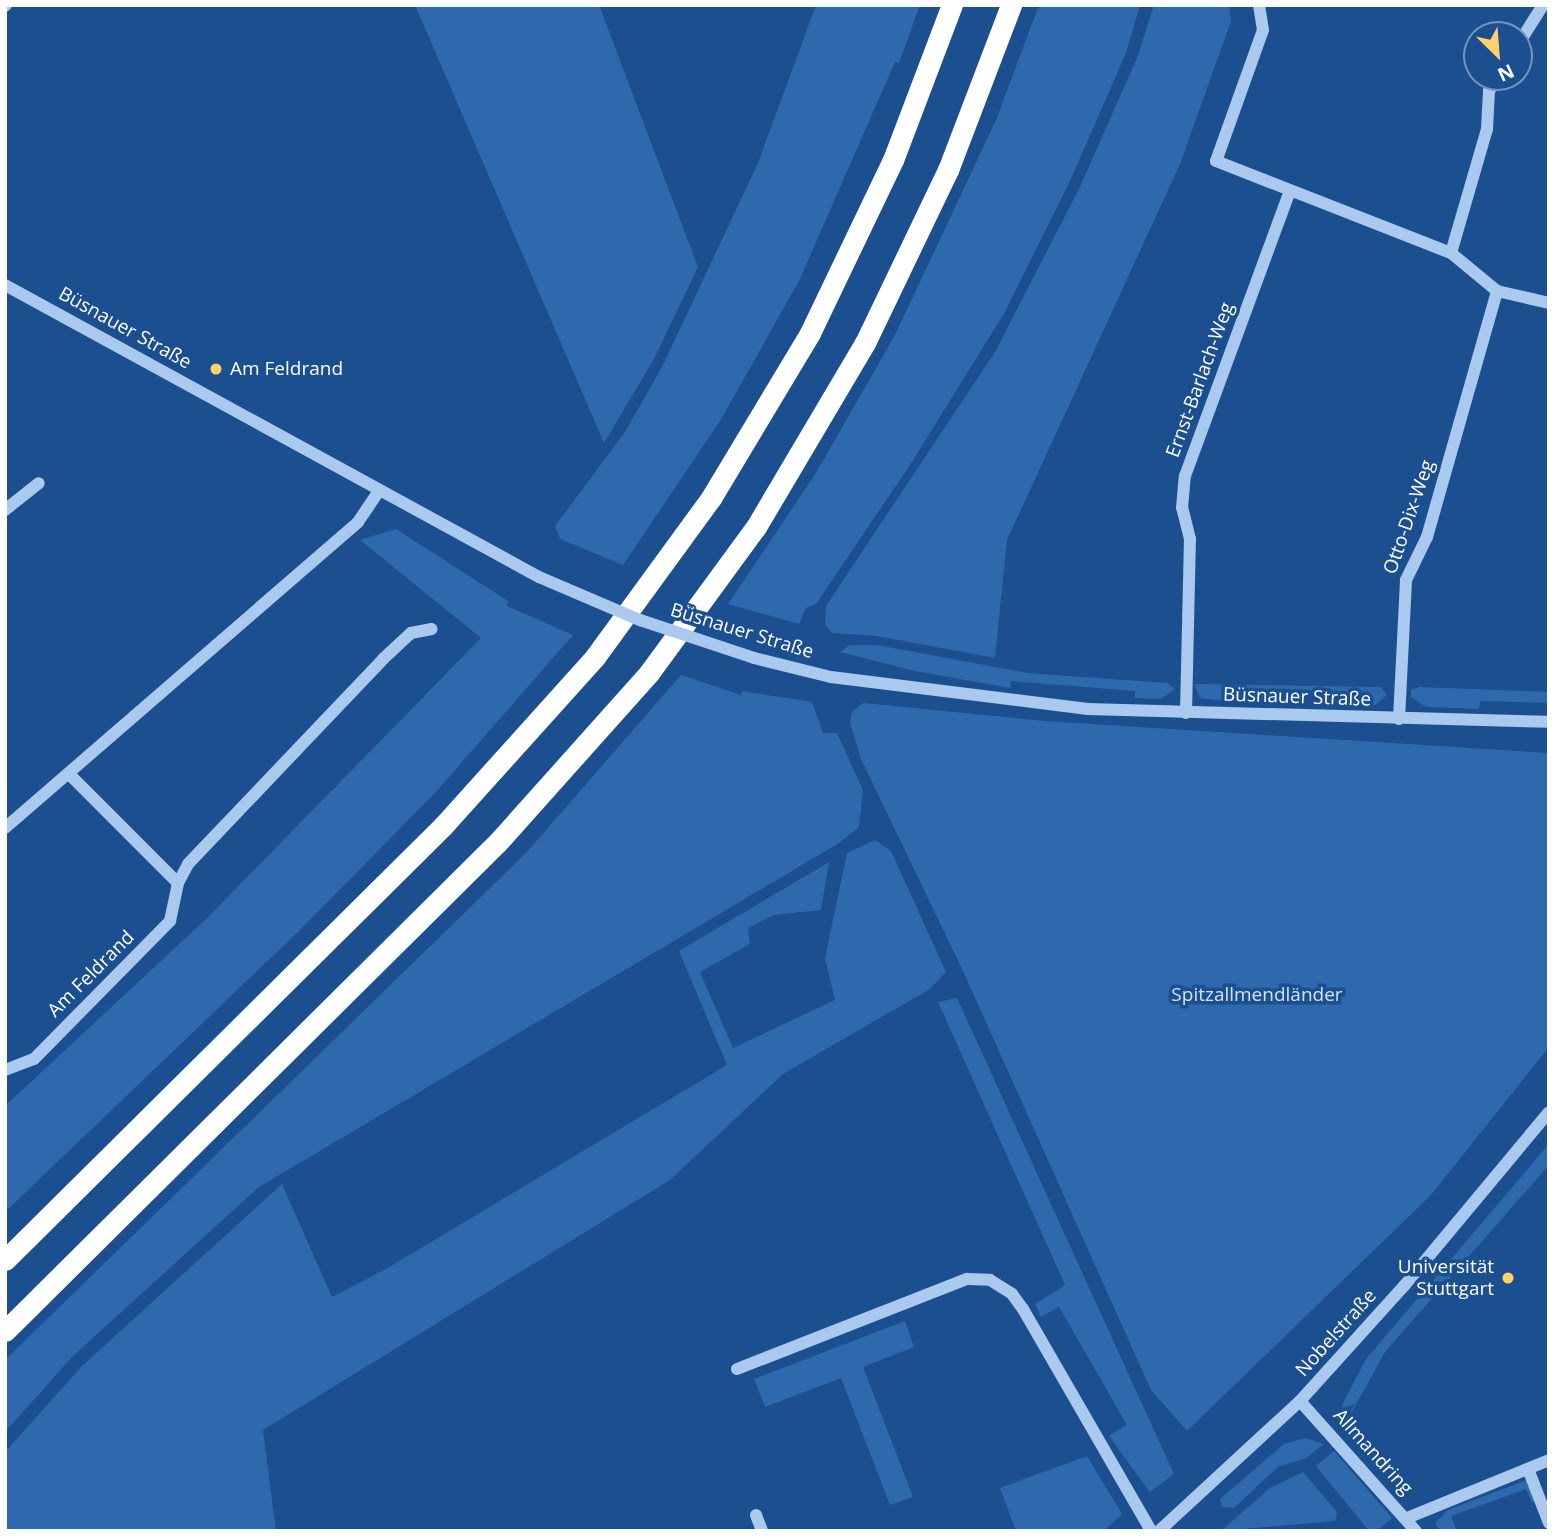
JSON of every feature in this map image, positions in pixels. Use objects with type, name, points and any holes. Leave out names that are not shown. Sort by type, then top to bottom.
[{"type":"highway","points":[[5,1260],[443,826],[595,657],[711,498],[810,333],[893,160],[952,5]]},
{"type":"highway","points":[[5,1331],[498,842],[649,673],[757,527],[865,343],[948,170],[1012,5]]},
{"type":"street","points":[[1259,5],[1263,30],[1216,161],[1289,193],[1451,253],[1497,291],[1549,303]]},
{"type":"street","points":[[1533,21],[1543,5]]},
{"type":"street","points":[[1451,253],[1487,129],[1489,91]]},
{"type":"street","name":"Ernst-Barlach-Weg","points":[[1186,713],[1190,539],[1182,508],[1185,476],[1289,193]]},
{"type":"street","name":"Büsnauer Straße","points":[[5,285],[378,492],[539,577],[640,620],[754,658],[831,677],[925,691],[1088,709],[1549,722]]},
{"type":"street","name":"Otto-Dix-Weg","points":[[1399,719],[1406,580],[1426,537],[1497,291]]},
{"type":"street","points":[[5,510],[39,483]]},
{"type":"street","points":[[5,828],[69,774],[135,711],[358,522],[378,492]]},
{"type":"street","name":"Am Feldrand","points":[[5,1070],[34,1059],[170,921],[178,883],[188,864],[383,659],[411,633],[432,629]]},
{"type":"street","points":[[69,774],[178,883]]},
{"type":"street","name":"Nobelstraße","points":[[1160,1531],[1300,1401],[1404,1286],[1549,1112]]},
{"type":"street","points":[[737,1369],[967,1279],[990,1280],[1012,1294],[1023,1309],[1151,1531]]},
{"type":"street","name":"Allmandring","points":[[1300,1401],[1416,1531]]},
{"type":"street","points":[[1407,1518],[1549,1460]]},
{"type":"street","points":[[1528,1469],[1549,1523]]},
{"type":"street","points":[[757,1515],[762,1531]]},
{"type":"green space","points":[[415,5],[599,5],[698,267],[654,359],[604,443]]},
{"type":"green space","points":[[816,5],[920,5],[899,63],[895,62],[799,281],[720,421],[623,565],[560,539],[555,526],[625,432],[662,367],[758,163]]},
{"type":"green space","points":[[1039,5],[1140,5],[1126,53],[1070,181],[1005,312],[910,465],[816,604],[806,608],[799,624],[728,604],[816,473],[895,335],[996,120]]},
{"type":"green space","points":[[1154,5],[1229,5],[1231,21],[1180,164],[1007,540],[995,658],[877,636],[832,633],[825,624],[826,606],[995,352],[1079,189],[1137,58]]},
{"type":"green space","points":[[396,529],[508,601],[507,606],[573,635],[435,793],[300,930],[5,1212],[5,1106],[206,919],[481,638],[360,540]]},
{"type":"green space","points":[[850,645],[877,645],[1028,673],[1167,683],[1175,689],[1161,699],[1135,698],[1135,691],[1011,681],[1010,688],[915,671],[840,652]]},
{"type":"green space","points":[[681,675],[741,695],[742,691],[812,702],[823,733],[837,733],[863,790],[859,827],[839,843],[259,1187],[73,1356],[5,1432],[5,1360],[526,853]]},
{"type":"green space","points":[[1194,684],[1381,687],[1387,695],[1375,705],[1342,705],[1342,697],[1231,694],[1231,702],[1200,698]]},
{"type":"green space","points":[[1419,687],[1549,692],[1549,703],[1480,701],[1479,709],[1426,707],[1411,697],[1411,690]]},
{"type":"green space","name":"Spitzallmendländer","points":[[863,703],[1045,721],[1549,753],[1549,1047],[1431,1195],[1187,1431],[1151,1390],[963,971],[861,759],[850,723],[852,712]]},
{"type":"green space","points":[[875,840],[891,851],[946,972],[930,989],[783,1074],[670,1180],[263,1430],[276,1531],[5,1531],[5,1452],[82,1366],[282,1184],[332,1297],[384,1270],[727,1065],[679,951],[829,862],[821,910],[774,915],[748,928],[750,944],[700,972],[733,1048],[835,1000],[825,958],[847,853]]},
{"type":"green space","points":[[957,998],[1174,1474],[1150,1492],[1109,1436],[1127,1425],[1059,1307],[1041,1317],[1035,1304],[1065,1285],[938,1002]]},
{"type":"green space","points":[[1549,1144],[1549,1165],[1385,1352],[1347,1421],[1342,1405],[1366,1359]]},
{"type":"green space","points":[[905,1321],[914,1347],[863,1367],[913,1497],[890,1505],[841,1378],[765,1407],[754,1379]]},
{"type":"green space","points":[[1305,1438],[1324,1444],[1306,1458],[1278,1467],[1234,1508],[1222,1507],[1220,1499],[1284,1444]]},
{"type":"green space","points":[[1334,1451],[1392,1518],[1377,1531],[1369,1531],[1316,1466]]},
{"type":"green space","points":[[1087,1456],[1122,1514],[1104,1531],[1016,1531],[1000,1488]]},
{"type":"green space","points":[[1303,1472],[1337,1512],[1335,1521],[1221,1531],[1270,1488]]},
{"type":"green space","points":[[1529,1479],[1538,1501],[1532,1503],[1526,1489],[1451,1516],[1457,1531],[1440,1531],[1435,1523],[1448,1510]]},
{"type":"place","name":"Am Feldrand","points":[[216,369]]},
{"type":"place","name":"Universität Stuttgart","points":[[1508,1278]]}]
